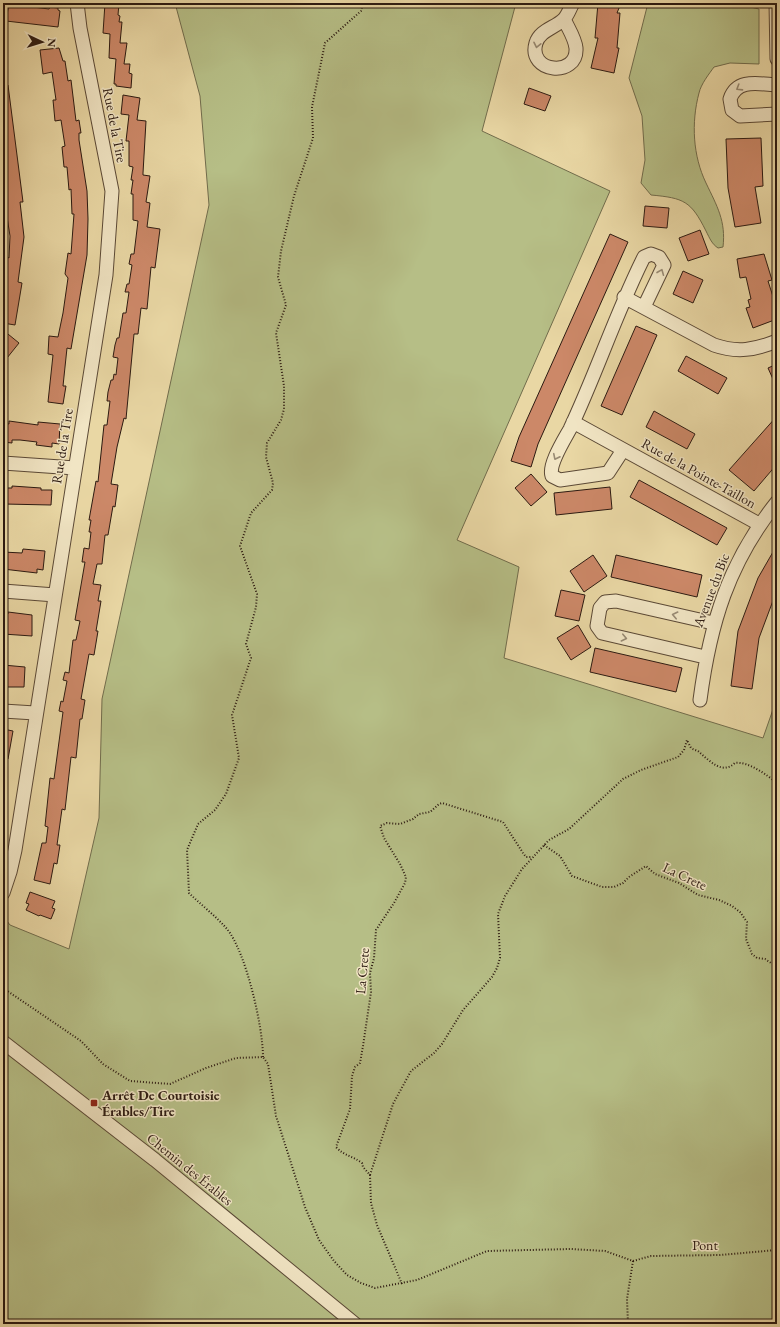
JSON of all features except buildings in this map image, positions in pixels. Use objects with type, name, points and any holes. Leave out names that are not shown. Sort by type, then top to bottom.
[{"type":"street","name":"Rue de la Tire","points":[[3,893],[13,860],[35,713],[106,275],[112,191],[80,28],[77,3]]},
{"type":"street","points":[[564,19],[573,3]]},
{"type":"street","points":[[776,3],[777,59]]},
{"type":"street","points":[[777,85],[743,84],[735,90],[730,100],[732,110],[740,116],[777,114]]},
{"type":"street","name":"Rue de la Pointe-Taillon","points":[[623,450],[608,473],[567,479],[556,479],[552,476],[552,465],[573,422],[624,297],[644,257],[651,254],[659,257],[664,265],[644,307]]},
{"type":"street","points":[[624,297],[714,345],[726,349],[737,351],[758,349],[777,341]]},
{"type":"street","name":"Rue de la Pointe-Taillon","points":[[573,422],[759,524]]},
{"type":"street","points":[[3,463],[75,468]]},
{"type":"street","name":"Avenue du Bic","points":[[700,700],[705,657],[713,623],[735,566],[759,524],[777,502]]},
{"type":"street","points":[[3,591],[55,595]]},
{"type":"street","points":[[705,657],[602,633],[597,626],[600,608],[605,602],[616,601],[713,623]]},
{"type":"street","points":[[3,711],[35,713]]},
{"type":"street","name":"Chemin des Érables","points":[[3,1042],[155,1160],[355,1324]]},
{"type":"path","points":[[363,3],[361,11],[325,43],[312,107],[313,138],[294,196],[281,251],[278,277],[286,305],[276,333],[284,386],[284,409],[281,420],[267,443],[266,457],[274,483],[272,490],[251,513],[240,546],[257,594],[256,606],[246,644],[251,658],[232,715],[239,758],[226,794],[215,810],[198,824],[187,850],[189,893],[227,929],[234,941],[253,993],[263,1040],[263,1057],[268,1064],[276,1116],[293,1174],[319,1240],[347,1275],[361,1284],[375,1288],[402,1284],[424,1278],[488,1251],[571,1249],[605,1251],[633,1261],[627,1299],[628,1324]]},
{"type":"path","points":[[402,1284],[373,1211],[371,1203],[370,1175],[393,1104],[411,1071],[434,1053],[442,1044],[463,1010],[492,977],[497,968],[500,958],[498,914],[505,896],[522,869],[549,840],[569,829],[623,779],[641,770],[678,757],[684,750],[687,740],[690,748],[701,753],[703,757],[722,769],[732,767],[735,763],[740,762],[777,783]]},
{"type":"path","name":"La Crete","points":[[370,1175],[363,1167],[362,1163],[356,1158],[350,1158],[336,1147],[350,1109],[352,1076],[355,1067],[360,1063],[371,992],[370,973],[374,958],[376,930],[394,903],[405,883],[406,877],[384,838],[380,826],[387,823],[400,824],[419,814],[430,812],[442,803],[503,822],[526,857],[532,857]]},
{"type":"path","name":"La Crete","points":[[544,845],[560,856],[572,876],[594,884],[614,887],[623,883],[629,877],[646,866],[655,874],[679,883],[698,895],[719,900],[732,906],[740,912],[748,922],[746,939],[752,954],[757,958],[766,960],[777,967]]},
{"type":"path","points":[[3,988],[81,1041],[103,1064],[130,1081],[170,1084],[206,1068],[236,1058],[263,1057]]},
{"type":"path","name":"Pont","points":[[633,1261],[651,1256],[720,1255],[777,1250]]},
{"type":"green space","points":[[175,3],[516,3],[482,131],[610,191],[457,540],[519,567],[504,658],[763,738],[777,698],[777,1324],[3,1324],[3,916],[10,925],[69,949],[99,818],[102,699],[209,205],[200,96]]},
{"type":"green space","points":[[648,3],[734,3],[759,9],[759,64],[730,63],[714,67],[701,86],[696,104],[694,128],[698,162],[720,214],[724,238],[723,247],[718,248],[714,245],[701,221],[691,207],[679,200],[651,195],[641,183],[645,160],[642,116],[629,78]]},
{"type":"place","name":"Arrêt De Courtoisie Érables/Tire","points":[[94,1103]]}]
